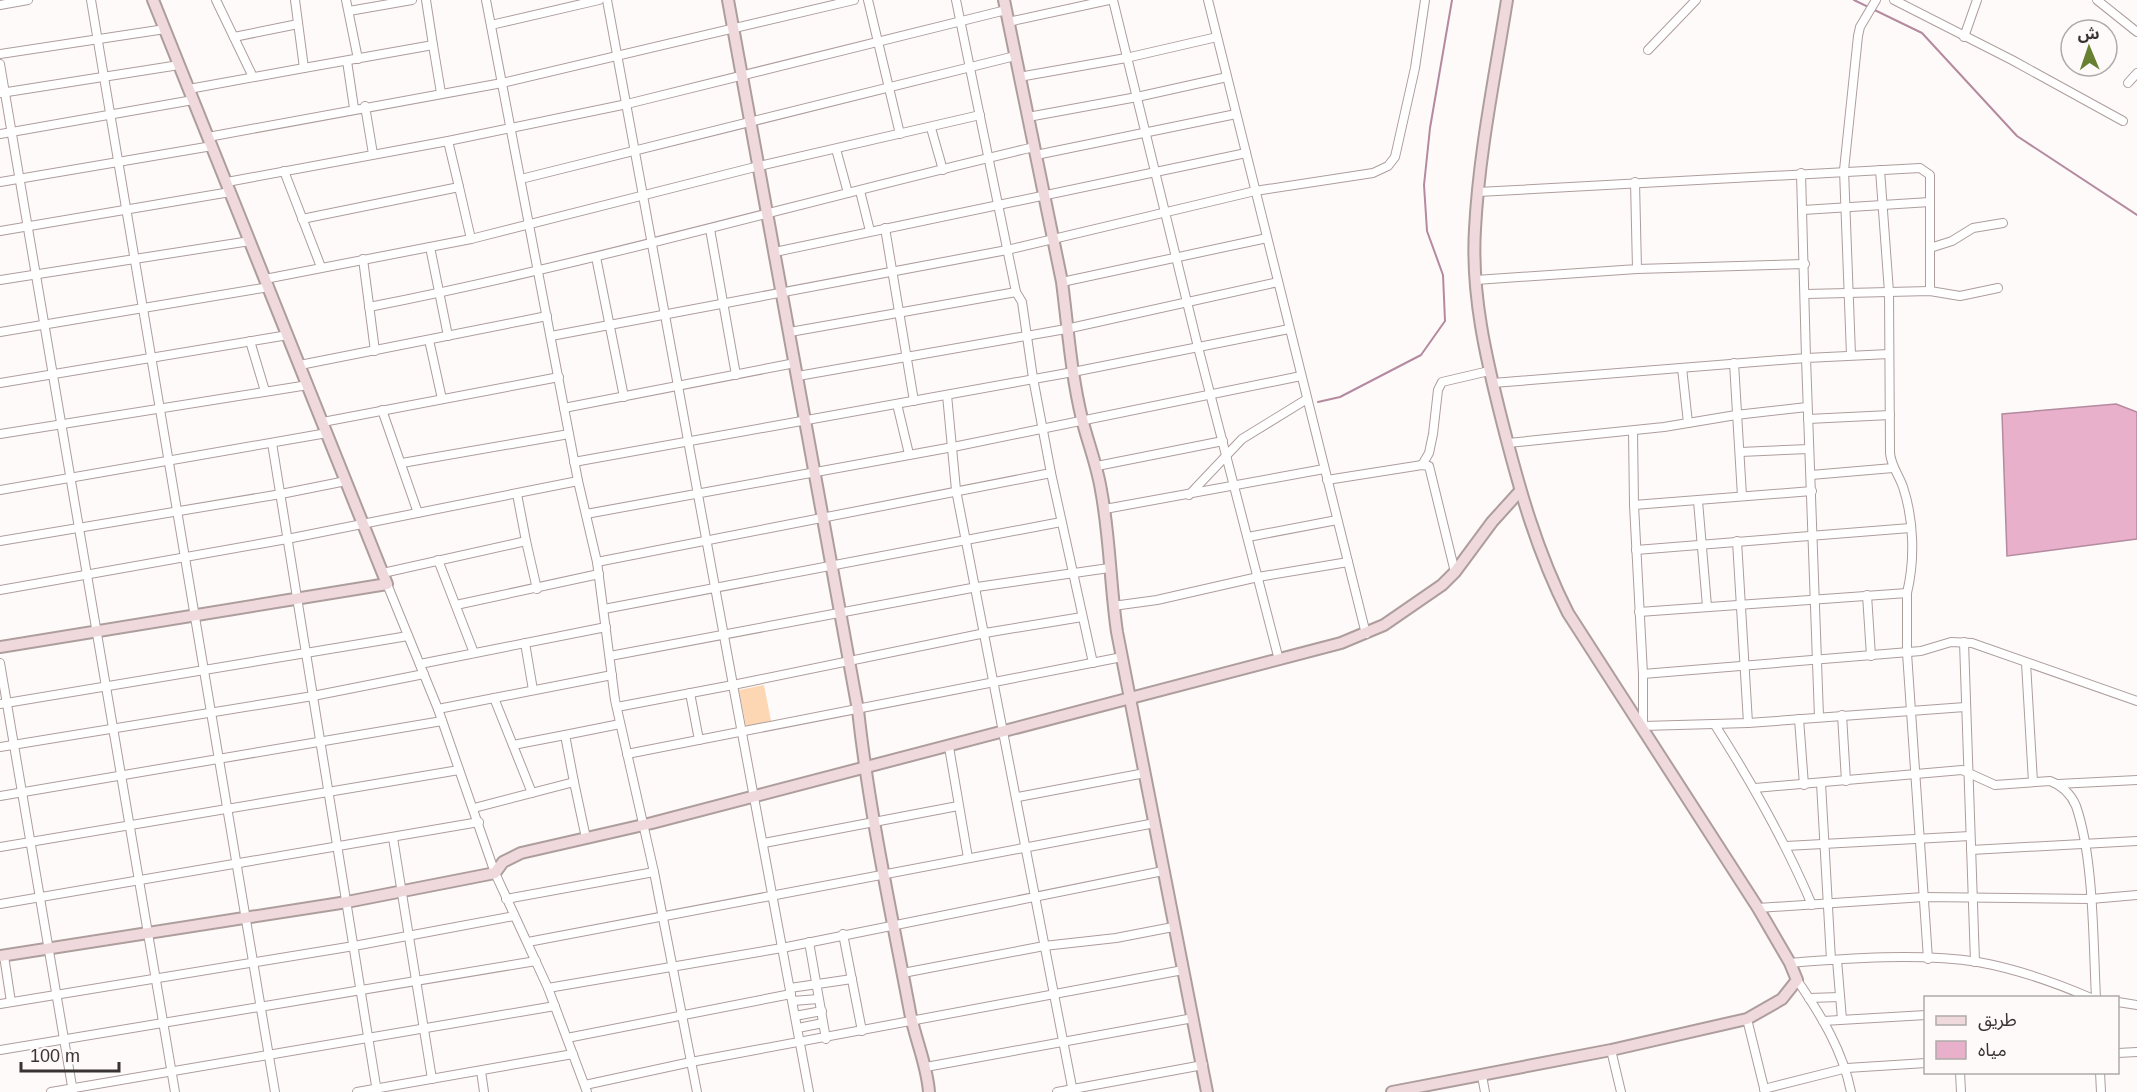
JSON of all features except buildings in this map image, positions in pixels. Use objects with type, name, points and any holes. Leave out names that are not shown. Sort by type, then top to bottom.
[{"type":"street","points":[[0,5],[28,0]]},
{"type":"street","points":[[91,0],[275,1092]]},
{"type":"street","points":[[153,0],[438,709],[495,873],[548,988],[586,1089],[691,1062],[826,1039],[911,1020],[1183,970]]},
{"type":"street","points":[[216,0],[253,77]]},
{"type":"street","points":[[294,0],[304,68]]},
{"type":"street","points":[[346,0],[358,59]]},
{"type":"street","points":[[349,11],[412,0]]},
{"type":"street","points":[[426,0],[441,93]]},
{"type":"street","points":[[486,0],[574,462],[597,562],[620,724],[663,915],[697,1092]]},
{"type":"street","points":[[491,26],[600,0]]},
{"type":"street","points":[[607,0],[680,386],[723,635],[756,795],[809,1092]]},
{"type":"street","points":[[728,0],[841,613],[883,873],[911,1020],[926,1067],[929,1092]]},
{"type":"street","points":[[0,182],[118,162],[354,108],[502,83],[734,30],[852,0]]},
{"type":"street","points":[[868,0],[900,134]]},
{"type":"street","points":[[956,0],[1016,292],[1022,302],[1029,335],[1033,378],[1051,473],[1093,663]]},
{"type":"street","points":[[1008,22],[1111,0],[1279,660]]},
{"type":"street","points":[[1208,0],[1366,634]]},
{"type":"street","points":[[551,336],[1007,250],[1255,191],[1373,172],[1388,166],[1395,157],[1415,68],[1425,0]]},
{"type":"street","points":[[1507,0],[1478,192],[1475,230],[1476,280],[1492,383],[1520,491],[1548,573],[1568,613],[1758,908],[1790,963],[1797,980],[1823,1020],[1846,1068],[1851,1092]]},
{"type":"street","points":[[1648,50],[1695,0]]},
{"type":"street","points":[[1894,0],[2012,60],[2123,121]]},
{"type":"street","points":[[1964,37],[1977,0]]},
{"type":"street","points":[[2097,0],[2137,32]]},
{"type":"street","points":[[1851,355],[1844,170],[1858,36],[1875,1]]},
{"type":"street","points":[[0,231],[125,209],[228,187],[284,171],[510,129],[627,104],[960,23],[1005,5],[1062,282],[1066,329],[1082,420],[1097,466],[1105,509],[1113,606],[1173,927],[1207,1092]]},
{"type":"street","points":[[234,37],[298,24]]},
{"type":"street","points":[[0,54],[165,29]]},
{"type":"street","points":[[1019,77],[1126,58],[1217,37]]},
{"type":"street","points":[[0,134],[111,116],[253,77],[433,45]]},
{"type":"street","points":[[521,179],[1015,56]]},
{"type":"street","points":[[347,61],[354,108]]},
{"type":"street","points":[[0,64],[3,93],[12,132],[77,527],[175,1092]]},
{"type":"street","points":[[3,93],[179,65]]},
{"type":"street","points":[[2128,83],[2137,73]]},
{"type":"street","points":[[1028,117],[1137,98],[1227,77]]},
{"type":"street","points":[[365,106],[373,154]]},
{"type":"street","points":[[369,307],[596,258],[768,212],[990,158],[1146,134],[1236,114]]},
{"type":"street","points":[[0,332],[142,309],[267,283],[321,267],[471,239],[759,166],[932,128],[980,115]]},
{"type":"street","points":[[932,128],[943,170]]},
{"type":"street","points":[[448,141],[471,239]]},
{"type":"street","points":[[836,149],[848,194]]},
{"type":"street","points":[[775,252],[1043,195],[1156,174],[1246,153]]},
{"type":"street","points":[[1478,192],[1844,170],[1926,170],[1930,175],[1930,291]]},
{"type":"street","points":[[1880,170],[1889,292],[1890,453],[1893,468],[1903,485],[1913,560],[1907,593],[1907,653],[1928,959]]},
{"type":"street","points":[[284,171],[321,267]]},
{"type":"street","points":[[1802,173],[1807,407],[1819,717]]},
{"type":"street","points":[[1635,182],[1637,269]]},
{"type":"street","points":[[302,219],[459,187]]},
{"type":"street","points":[[860,191],[870,231]]},
{"type":"street","points":[[1803,210],[1930,202]]},
{"type":"street","points":[[1930,248],[1952,241],[1973,228],[2004,223]]},
{"type":"street","points":[[885,228],[914,401]]},
{"type":"street","points":[[710,229],[736,375]]},
{"type":"street","points":[[1062,282],[1178,259],[1267,238]]},
{"type":"street","points":[[0,280],[250,241]]},
{"type":"street","points":[[430,247],[448,336]]},
{"type":"street","points":[[596,258],[624,397]]},
{"type":"street","points":[[363,259],[375,351]]},
{"type":"street","points":[[1476,280],[1637,269],[1805,264]]},
{"type":"street","points":[[798,376],[1066,329],[1278,282]]},
{"type":"street","points":[[1806,294],[1930,291],[1960,296],[1998,288]]},
{"type":"street","points":[[790,332],[1016,292]]},
{"type":"street","points":[[300,365],[547,316]]},
{"type":"street","points":[[574,462],[947,396],[1289,329]]},
{"type":"street","points":[[0,383],[288,335]]},
{"type":"street","points":[[429,340],[442,399]]},
{"type":"street","points":[[250,341],[265,391]]},
{"type":"street","points":[[1492,383],[1734,363],[1889,354]]},
{"type":"street","points":[[564,408],[795,363]]},
{"type":"street","points":[[1734,363],[1742,496]]},
{"type":"street","points":[[1682,368],[1688,423]]},
{"type":"street","points":[[1422,465],[1431,444],[1438,390],[1442,382],[1490,371]]},
{"type":"street","points":[[586,514],[953,447],[1301,376]]},
{"type":"street","points":[[323,422],[559,377]]},
{"type":"street","points":[[0,434],[308,385]]},
{"type":"street","points":[[947,396],[956,490],[985,633],[1001,732],[1018,797],[1044,946],[1073,1090]]},
{"type":"street","points":[[1189,495],[1226,453],[1258,427],[1307,399]]},
{"type":"street","points":[[897,404],[909,454]]},
{"type":"street","points":[[1508,443],[1633,431],[1807,407]]},
{"type":"street","points":[[382,411],[418,513]]},
{"type":"street","points":[[1808,419],[1890,415]]},
{"type":"street","points":[[1633,431],[1634,505],[1643,674],[1643,728]]},
{"type":"street","points":[[0,490],[327,433]]},
{"type":"street","points":[[402,463],[569,434]]},
{"type":"street","points":[[1097,466],[1223,441]]},
{"type":"street","points":[[272,443],[377,1090]]},
{"type":"street","points":[[1740,452],[1809,449]]},
{"type":"street","points":[[1326,480],[1422,465],[1429,466],[1455,572]]},
{"type":"street","points":[[1811,475],[1893,468]]},
{"type":"street","points":[[1105,509],[1324,469]]},
{"type":"street","points":[[597,562],[1051,473]]},
{"type":"street","points":[[0,541],[346,481]]},
{"type":"street","points":[[0,590],[287,540],[578,481]]},
{"type":"street","points":[[11,1002],[2,956],[347,902],[495,873],[510,857],[521,853],[643,826],[864,766],[949,747],[1279,660],[1366,634],[1422,600],[1455,572],[1485,531],[1520,491]]},
{"type":"street","points":[[1634,505],[1812,491]]},
{"type":"street","points":[[517,494],[537,589]]},
{"type":"street","points":[[1698,501],[1707,606]]},
{"type":"street","points":[[1248,537],[1337,519]]},
{"type":"street","points":[[604,609],[1061,522]]},
{"type":"street","points":[[1636,550],[1812,534],[1910,528]]},
{"type":"street","points":[[1737,541],[1748,723]]},
{"type":"street","points":[[382,573],[526,542]]},
{"type":"street","points":[[438,560],[474,653]]},
{"type":"street","points":[[1113,606],[1156,600],[1258,577],[1348,562]]},
{"type":"street","points":[[610,657],[976,586],[1109,567]]},
{"type":"street","points":[[456,605],[599,574]]},
{"type":"street","points":[[0,647],[387,584]]},
{"type":"street","points":[[1639,612],[1907,593]]},
{"type":"street","points":[[1867,596],[1871,656]]},
{"type":"street","points":[[617,707],[985,633],[1082,617]]},
{"type":"street","points":[[420,664],[606,627]]},
{"type":"street","points":[[4,704],[408,636]]},
{"type":"street","points":[[1643,674],[1907,653],[1951,642],[1964,642],[2137,701]]},
{"type":"street","points":[[1964,642],[1975,962]]},
{"type":"street","points":[[525,643],[533,690]]},
{"type":"street","points":[[627,754],[1122,657]]},
{"type":"street","points":[[0,663],[4,704],[16,745],[22,793],[73,1090]]},
{"type":"street","points":[[2026,663],[2033,782]]},
{"type":"street","points":[[0,747],[313,696],[423,674]]},
{"type":"street","points":[[438,709],[612,675]]},
{"type":"street","points":[[690,693],[699,740]]},
{"type":"street","points":[[494,698],[532,793]]},
{"type":"street","points":[[1643,728],[1748,723],[1965,707]]},
{"type":"street","points":[[1842,715],[1846,781]]},
{"type":"street","points":[[1799,719],[1804,785]]},
{"type":"street","points":[[0,796],[218,758],[320,744],[442,721]]},
{"type":"street","points":[[513,745],[620,724]]},
{"type":"street","points":[[1715,725],[1755,788],[1786,846],[1812,905]]},
{"type":"street","points":[[565,735],[586,838]]},
{"type":"street","points":[[949,747],[968,858]]},
{"type":"street","points":[[0,848],[459,770]]},
{"type":"street","points":[[1755,788],[1968,771],[1995,785],[2050,781],[2058,784],[2068,792],[2075,805],[2083,844],[2091,899],[2096,996]]},
{"type":"street","points":[[1018,797],[1145,773]]},
{"type":"street","points":[[2058,784],[2137,780]]},
{"type":"street","points":[[474,808],[574,782]]},
{"type":"street","points":[[1821,783],[1829,904],[1842,1019]]},
{"type":"street","points":[[764,843],[958,806]]},
{"type":"street","points":[[0,904],[338,848],[479,822]]},
{"type":"street","points":[[528,942],[1155,823]]},
{"type":"street","points":[[1786,846],[1970,836]]},
{"type":"street","points":[[393,838],[414,982],[432,1079]]},
{"type":"street","points":[[1971,850],[2137,841]]},
{"type":"street","points":[[548,988],[782,948],[1163,871]]},
{"type":"street","points":[[506,899],[654,872]]},
{"type":"street","points":[[1758,908],[1924,897],[2091,899],[2137,895]]},
{"type":"street","points":[[0,1004],[354,946],[514,916]]},
{"type":"street","points":[[903,973],[1044,946],[1116,938],[1173,927]]},
{"type":"street","points":[[843,934],[862,1030]]},
{"type":"street","points":[[809,942],[826,1039]]},
{"type":"street","points":[[1790,963],[1928,959],[1975,962],[2038,977],[2086,996]]},
{"type":"street","points":[[0,1050],[536,961]]},
{"type":"street","points":[[567,1038],[791,995],[815,985],[852,979]]},
{"type":"street","points":[[1392,1092],[1611,1050],[1747,1018],[1782,999],[1797,980]]},
{"type":"street","points":[[791,995],[818,999]]},
{"type":"street","points":[[1809,998],[1840,997]]},
{"type":"street","points":[[2119,1002],[2137,1005]]},
{"type":"street","points":[[51,1092],[555,1006]]},
{"type":"street","points":[[795,1016],[822,1011]]},
{"type":"street","points":[[1823,1020],[1924,1015]]},
{"type":"street","points":[[926,1067],[1193,1018]]},
{"type":"street","points":[[1747,1018],[1765,1090],[1846,1068],[1924,1063]]},
{"type":"street","points":[[798,1028],[824,1023]]},
{"type":"street","points":[[1611,1050],[1621,1092]]},
{"type":"street","points":[[2119,1053],[2137,1052]]},
{"type":"street","points":[[357,1092],[573,1054]]},
{"type":"street","points":[[1057,1092],[1203,1065]]},
{"type":"street","points":[[481,1071],[484,1092]]},
{"type":"street","points":[[1960,1074],[1961,1092]]},
{"type":"street","points":[[2100,1074],[2101,1092]]},
{"type":"street","points":[[1482,1076],[1485,1092]]},
{"type":"shaded area","points":[[764,685],[771,721],[746,726],[739,690]]},
{"type":"water","points":[[2116,404],[2137,412],[2137,539],[2007,556],[2002,414]]},
{"type":"waterway","points":[[1318,402],[1340,397],[1421,355],[1445,321],[1443,275],[1427,231],[1424,185],[1430,128],[1452,0]]},
{"type":"waterway","points":[[1854,0],[1922,33],[2017,136],[2137,215]]}]
